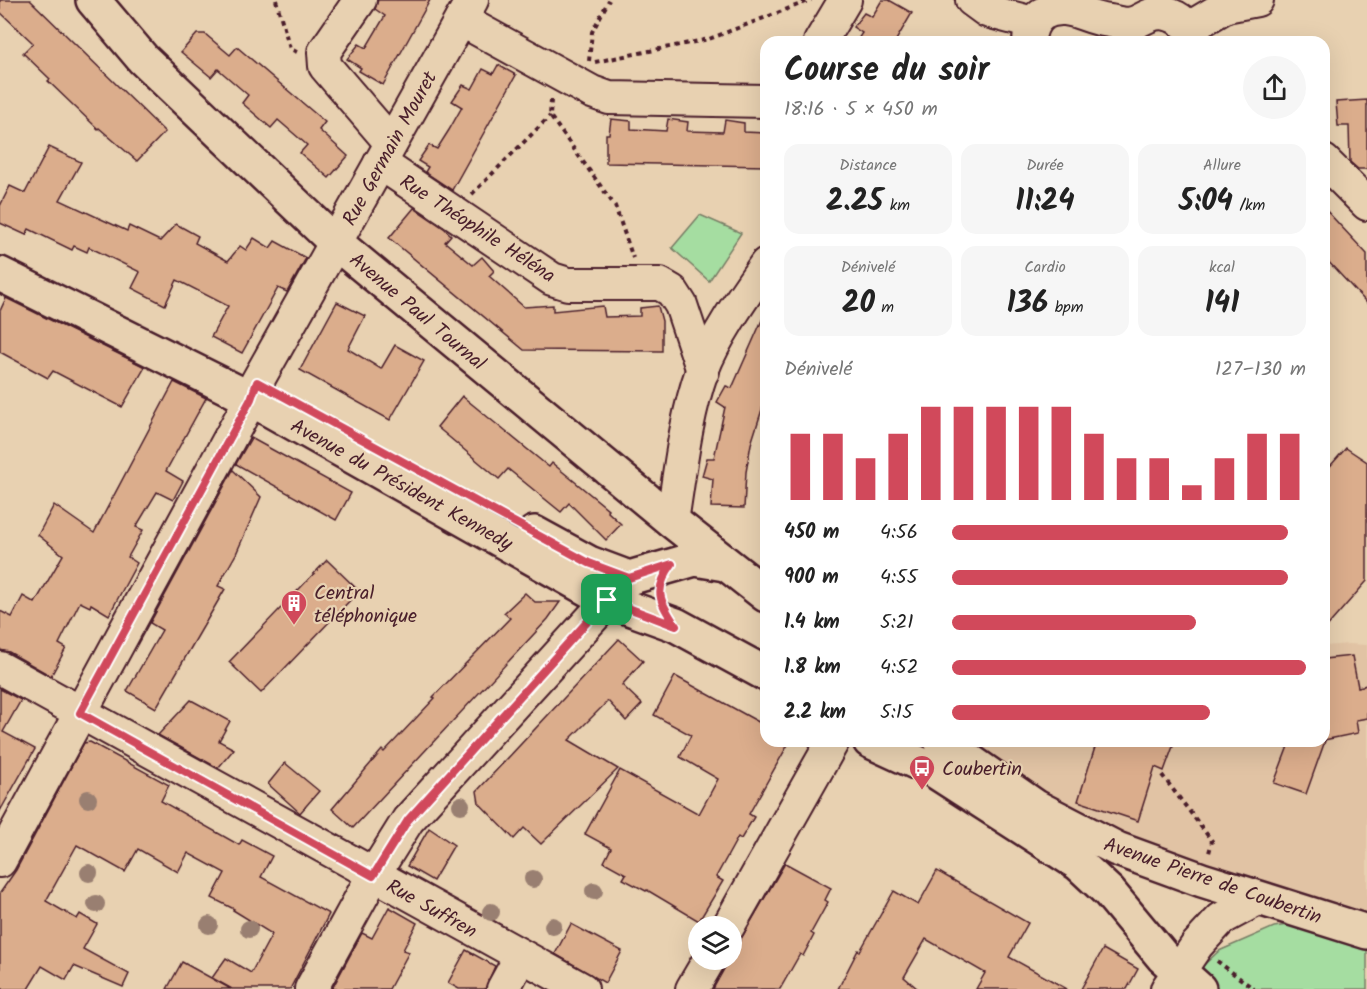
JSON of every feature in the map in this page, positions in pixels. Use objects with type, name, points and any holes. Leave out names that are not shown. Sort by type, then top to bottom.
[{"type":"main road","name":"Avenue Paul Tournal","points":[[93,0],[144,59],[336,243],[672,521],[760,590]]},
{"type":"main road","name":"Avenue du Président Kennedy","points":[[0,252],[254,391],[589,563],[618,589],[676,626],[760,672]]},
{"type":"main road","name":"Avenue du Président Kennedy","points":[[0,274],[254,391]]},
{"type":"main road","points":[[618,589],[672,564],[695,559],[725,564]]},
{"type":"main road","name":"Avenue du Président Kennedy","points":[[672,564],[662,578],[660,603],[676,626]]},
{"type":"main road","points":[[883,747],[933,770],[964,788],[1079,864],[1113,896],[1163,957],[1180,982]]},
{"type":"main road","name":"Avenue Pierre de Coubertin","points":[[950,747],[1036,807],[1117,849],[1258,899],[1367,933]]},
{"type":"street","points":[[324,66],[324,52],[360,0]]},
{"type":"street","points":[[824,36],[846,0]]},
{"type":"street","points":[[972,0],[1031,33],[1038,17],[1053,7],[1071,3],[1100,20],[1131,24],[1147,16],[1167,14],[1174,16],[1192,35],[1226,6],[1257,0]]},
{"type":"street","name":"Rue Germain Mouret","points":[[0,861],[254,391],[466,10]]},
{"type":"street","points":[[466,10],[553,71],[592,92],[609,98],[760,101]]},
{"type":"street","name":"Rue Théophile Héléna","points":[[324,66],[386,153],[459,217],[552,279],[568,284],[660,284],[672,291],[681,305],[703,371]]},
{"type":"street","points":[[1344,170],[1367,204]]},
{"type":"street","points":[[672,521],[685,438],[703,371],[740,301],[760,273]]},
{"type":"street","points":[[311,989],[373,876],[408,820],[618,589]]},
{"type":"street","name":"Rue Suffren","points":[[0,668],[373,876],[582,989]]},
{"type":"street","points":[[734,916],[831,747]]},
{"type":"street","points":[[1180,982],[1197,945],[1221,919],[1258,899]]},
{"type":"street","points":[[503,989],[521,956]]},
{"type":"street","points":[[692,989],[703,970]]},
{"type":"path","points":[[276,0],[290,49],[324,66]]},
{"type":"path","points":[[588,63],[592,32],[609,0]]},
{"type":"path","points":[[642,284],[615,206],[550,116],[553,71],[709,39],[811,0]]},
{"type":"path","points":[[459,217],[474,190],[550,116]]},
{"type":"path","points":[[1162,775],[1212,841],[1202,880]]},
{"type":"shaded area","points":[[1367,645],[1367,915],[1223,870],[1082,817],[1040,795],[976,747],[1330,747],[1330,646]]},
{"type":"green space","points":[[700,215],[741,233],[709,281],[672,248]]},
{"type":"green space","points":[[1301,923],[1367,943],[1367,989],[1214,989],[1195,973],[1219,951],[1274,927]]},
{"type":"building","points":[[0,0],[30,0],[165,132],[137,161],[98,129],[48,81],[50,79],[23,53],[33,43],[0,12]]},
{"type":"building","points":[[378,0],[430,0],[383,85],[359,71],[361,68],[347,59],[359,44],[366,48],[385,16],[375,9]]},
{"type":"building","points":[[882,0],[889,0],[912,13],[899,36],[860,36],[862,33],[853,27],[864,13],[872,17]]},
{"type":"building","points":[[197,34],[205,34],[230,55],[237,47],[325,122],[319,130],[348,156],[329,178],[300,153],[307,145],[278,120],[271,128],[242,103],[248,95],[218,69],[211,77],[181,52]]},
{"type":"building","points":[[498,65],[516,75],[452,190],[425,172],[428,167],[418,161],[429,145],[437,149],[449,130],[462,107],[452,101],[463,85],[472,89],[483,69],[493,74]]},
{"type":"building","points":[[1367,100],[1367,169],[1358,169],[1350,162],[1349,126],[1338,126],[1336,102]]},
{"type":"building","points":[[611,119],[631,121],[631,129],[666,131],[668,119],[688,122],[687,131],[723,132],[725,120],[744,123],[744,132],[760,133],[760,166],[606,163],[606,134],[609,134]]},
{"type":"building","points":[[49,147],[81,162],[60,200],[127,231],[129,226],[160,241],[176,224],[198,236],[195,243],[228,261],[240,246],[246,250],[254,238],[270,248],[275,241],[306,258],[287,292],[278,288],[242,353],[211,337],[228,306],[177,280],[165,305],[132,288],[140,272],[89,247],[87,252],[74,246],[72,250],[29,229],[26,235],[0,223],[0,206],[10,186],[25,193]]},
{"type":"building","points":[[414,208],[445,229],[451,235],[445,242],[473,265],[482,257],[494,271],[489,276],[524,307],[553,305],[553,311],[603,306],[605,317],[640,316],[640,308],[658,306],[662,321],[662,351],[524,350],[389,238]]},
{"type":"building","points":[[1330,214],[1367,254],[1367,303],[1330,263]]},
{"type":"building","points":[[6,298],[145,367],[122,407],[53,371],[48,378],[0,352],[0,311]]},
{"type":"building","points":[[337,302],[365,316],[348,349],[381,369],[395,345],[424,361],[390,420],[300,370]]},
{"type":"building","points":[[760,325],[760,416],[751,444],[746,472],[744,508],[711,507],[713,479],[702,476],[707,458],[714,458],[725,407],[717,402],[726,386],[732,388]]},
{"type":"building","points":[[174,382],[206,398],[166,471],[183,481],[173,500],[157,492],[136,527],[143,530],[128,557],[137,563],[109,615],[91,604],[90,607],[80,602],[59,644],[66,648],[51,676],[9,652],[0,650],[0,611],[12,617],[23,596],[35,603],[63,555],[38,535],[54,505],[94,533]]},
{"type":"building","points":[[462,396],[549,467],[552,463],[608,509],[607,511],[621,524],[606,540],[569,503],[561,512],[508,469],[499,479],[437,427]]},
{"type":"building","points":[[251,438],[351,493],[336,520],[236,464]]},
{"type":"building","points":[[1346,448],[1367,462],[1367,581],[1330,623],[1330,466]]},
{"type":"building","points":[[233,470],[261,497],[236,554],[218,586],[225,589],[156,708],[127,691],[162,630],[150,623]]},
{"type":"building","name":"Central téléphonique","points":[[327,560],[359,591],[261,693],[229,662]]},
{"type":"building","points":[[525,593],[535,602],[560,602],[548,619],[353,828],[332,809],[382,750],[384,752],[435,698],[433,697],[510,618],[504,613]]},
{"type":"building","points":[[619,639],[643,661],[622,685],[642,704],[626,721],[608,701],[569,740],[618,769],[541,844],[524,828],[514,839],[479,803],[477,791]]},
{"type":"building","points":[[1352,656],[1358,687],[1367,685],[1367,718],[1356,720],[1358,733],[1330,739],[1330,658]]},
{"type":"building","points":[[675,676],[760,723],[760,747],[787,747],[749,814],[754,817],[741,839],[738,837],[716,877],[723,881],[702,916],[691,916],[647,890],[623,879],[626,874],[604,862],[611,848],[585,834],[620,770],[699,814],[718,779],[680,757],[691,735],[654,715]]},
{"type":"building","points":[[0,689],[21,700],[3,732],[35,749],[0,811]]},
{"type":"building","points":[[191,700],[230,721],[219,741],[234,749],[218,768],[158,735]]},
{"type":"building","points":[[90,742],[169,785],[161,801],[239,845],[242,840],[272,856],[261,877],[329,914],[290,989],[232,989],[212,978],[226,958],[251,973],[272,934],[234,909],[212,898],[225,873],[188,853],[178,872],[138,849],[125,872],[77,845],[46,901],[77,919],[80,914],[97,924],[83,949],[129,974],[123,987],[74,966],[66,980],[42,966],[28,989],[0,989],[0,893],[16,870],[84,743]]},
{"type":"building","points":[[1095,747],[1173,747],[1164,771],[1155,767],[1138,821],[1078,801]]},
{"type":"building","points":[[1288,747],[1323,747],[1306,794],[1274,783]]},
{"type":"building","points":[[285,763],[319,791],[300,813],[268,784]]},
{"type":"building","points":[[429,828],[454,845],[433,881],[407,866]]},
{"type":"building","points":[[785,863],[831,888],[825,900],[828,902],[811,933],[814,935],[803,956],[800,954],[780,989],[713,989],[723,970],[742,970],[742,937]]},
{"type":"building","points":[[937,871],[1028,923],[1009,957],[1067,989],[976,989],[985,973],[926,939],[904,977],[918,989],[838,989],[858,950],[860,951],[894,891],[918,905]]},
{"type":"building","points":[[389,907],[417,923],[403,950],[409,952],[389,989],[332,989],[362,933],[372,938]]},
{"type":"building","points":[[571,924],[622,951],[605,983],[555,954]]},
{"type":"building","points":[[1103,949],[1138,969],[1127,989],[1081,989]]},
{"type":"building","points":[[466,950],[495,966],[485,989],[459,989],[448,983]]},
{"type":"building","points":[[182,962],[231,989],[167,989]]},
{"type":"place","name":"Central téléphonique","points":[[294,626]]},
{"type":"place","name":"Coubertin","points":[[922,791]]},
{"type":"route","points":[[257,382],[589,563],[629,578],[672,564],[662,578],[660,603],[676,626],[644,612],[607,600],[408,820],[373,876],[80,713],[251,399],[257,382]]}]
